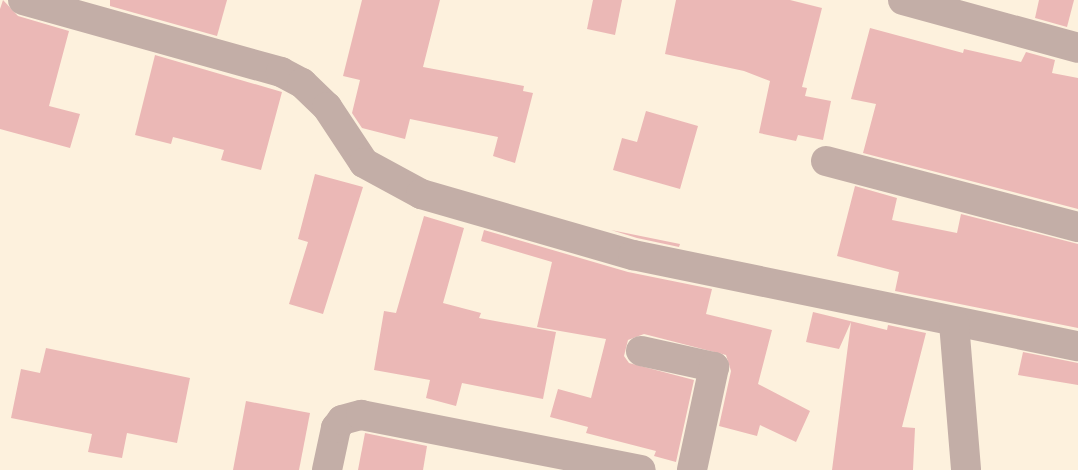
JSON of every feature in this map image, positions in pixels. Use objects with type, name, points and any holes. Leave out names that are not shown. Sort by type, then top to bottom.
[{"type":"street","points":[[23,0],[281,72],[302,83],[327,107],[364,163],[420,194],[633,255],[954,323],[1078,346]]},
{"type":"street","points":[[903,0],[947,6],[1078,48]]},
{"type":"street","points":[[825,161],[1078,227]]},
{"type":"street","points":[[954,323],[966,470]]},
{"type":"street","points":[[641,351],[714,367],[692,470]]},
{"type":"street","points":[[327,470],[336,428],[342,420],[361,415],[640,470]]},
{"type":"building","points":[[3,0],[18,16],[69,31],[49,106],[80,114],[70,148],[0,129],[0,9]]},
{"type":"building","points":[[110,0],[227,0],[217,36],[110,6]]},
{"type":"building","points":[[362,0],[440,0],[423,67],[524,86],[523,91],[533,93],[515,163],[493,156],[498,137],[410,119],[405,139],[362,128],[352,113],[360,80],[343,76]]},
{"type":"building","points":[[593,0],[622,0],[615,35],[587,29]]},
{"type":"building","points":[[676,0],[790,0],[822,8],[802,87],[807,88],[805,96],[831,101],[823,140],[798,135],[796,141],[759,133],[770,81],[744,71],[665,54]]},
{"type":"building","points":[[1039,0],[1074,0],[1067,27],[1035,18]]},
{"type":"building","points":[[870,28],[963,53],[964,49],[1021,62],[1026,52],[1055,60],[1052,73],[1078,78],[1078,209],[863,153],[876,104],[851,99]]},
{"type":"building","points":[[155,55],[282,92],[261,170],[221,160],[224,150],[173,137],[171,144],[135,135]]},
{"type":"building","points":[[646,111],[698,126],[680,189],[613,170],[622,138],[637,142]]},
{"type":"building","points":[[315,174],[363,187],[323,314],[289,304],[308,242],[298,239]]},
{"type":"building","points":[[855,186],[897,198],[892,220],[957,233],[961,214],[1078,244],[1078,328],[895,291],[899,272],[837,256]]},
{"type":"building","points":[[424,216],[464,228],[443,303],[481,313],[479,318],[556,332],[543,399],[462,383],[456,406],[426,398],[430,380],[374,370],[384,311],[396,313]]},
{"type":"building","points":[[484,230],[628,272],[712,289],[706,314],[772,330],[758,384],[810,411],[796,442],[760,425],[757,436],[719,426],[731,371],[726,355],[644,334],[628,340],[624,356],[629,363],[694,380],[676,462],[654,456],[656,451],[586,433],[588,427],[550,417],[558,389],[591,398],[606,339],[537,327],[552,262],[481,241]]},
{"type":"building","points":[[611,230],[680,244],[679,247]]},
{"type":"building","points":[[813,312],[887,330],[888,325],[926,333],[902,427],[915,428],[913,470],[832,470],[851,322],[839,349],[806,342]]},
{"type":"building","points":[[46,348],[190,378],[177,443],[127,433],[122,458],[88,452],[92,434],[11,418],[21,369],[40,373]]},
{"type":"building","points":[[1023,352],[1078,363],[1078,385],[1018,375]]},
{"type":"building","points":[[246,401],[310,413],[299,470],[233,470]]},
{"type":"building","points":[[365,433],[427,446],[423,470],[358,470]]}]
